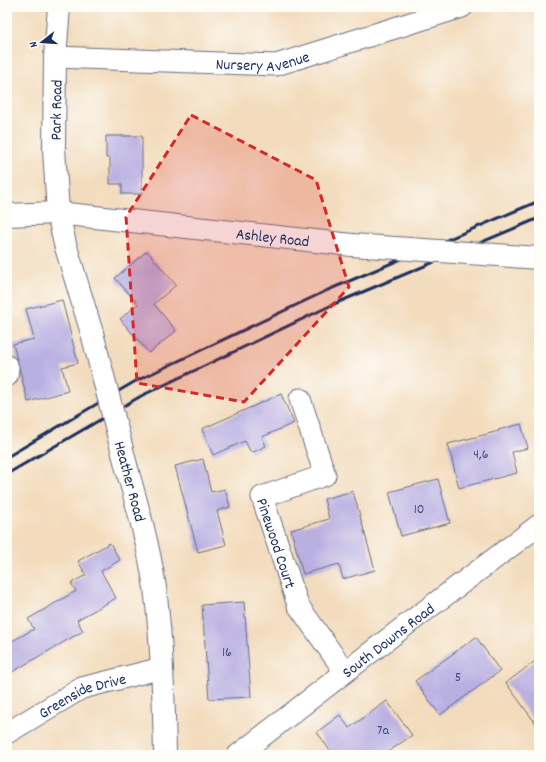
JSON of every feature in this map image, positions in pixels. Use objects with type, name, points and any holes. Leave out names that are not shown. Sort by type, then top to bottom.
[{"type":"main road","name":"Park Road","points":[[58,213],[54,149],[55,57],[59,7]]},
{"type":"main road","name":"Ashley Road","points":[[7,214],[58,213],[352,245],[539,258]]},
{"type":"main road","name":"Heather Road","points":[[58,213],[65,244],[92,333],[143,528],[155,587],[162,668],[165,755]]},
{"type":"street","name":"Nursery Avenue","points":[[55,57],[276,65],[462,7]]},
{"type":"street","points":[[7,366],[7,376]]},
{"type":"street","name":"Pinewood Court","points":[[300,399],[325,475],[262,497],[298,605],[345,672]]},
{"type":"street","name":"South Downs Road","points":[[238,755],[345,672],[539,526]]},
{"type":"street","name":"Greenside Drive","points":[[7,733],[82,688],[162,668]]},
{"type":"highlighted area","points":[[191,115],[316,180],[349,287],[244,402],[137,383],[126,217]]},
{"type":"building","points":[[106,136],[142,136],[142,194],[122,194],[122,184],[110,184],[110,158],[106,158]]},
{"type":"building","points":[[147,251],[176,285],[154,304],[176,331],[149,353],[120,319],[138,304],[115,278]]},
{"type":"building","points":[[62,300],[78,363],[62,367],[68,391],[28,402],[13,344],[34,339],[26,309]]},
{"type":"building","points":[[281,394],[294,423],[262,437],[266,446],[251,453],[245,441],[213,455],[202,429]]},
{"type":"building","points":[[521,424],[528,448],[512,452],[517,473],[459,488],[448,444]]},
{"type":"building","points":[[203,459],[211,492],[225,489],[230,507],[217,511],[226,545],[198,552],[175,466]]},
{"type":"building","points":[[438,479],[450,523],[401,536],[389,492]]},
{"type":"building","points":[[353,491],[375,570],[343,579],[339,564],[303,574],[291,530],[329,519],[324,499]]},
{"type":"building","points":[[110,543],[120,560],[101,571],[116,598],[77,620],[83,631],[7,675],[7,644],[34,629],[28,619],[76,591],[71,583],[86,575],[78,561]]},
{"type":"building","points":[[244,602],[251,697],[209,699],[202,605]]},
{"type":"building","points":[[476,637],[500,671],[440,715],[415,681]]},
{"type":"building","points":[[539,658],[539,728],[506,683]]},
{"type":"building","points":[[387,701],[412,735],[384,755],[333,755],[317,732],[340,715],[349,728]]},
{"type":"railway","points":[[7,457],[134,382],[328,290],[539,201]]},
{"type":"railway","points":[[7,474],[141,396],[334,304],[539,218]]}]
